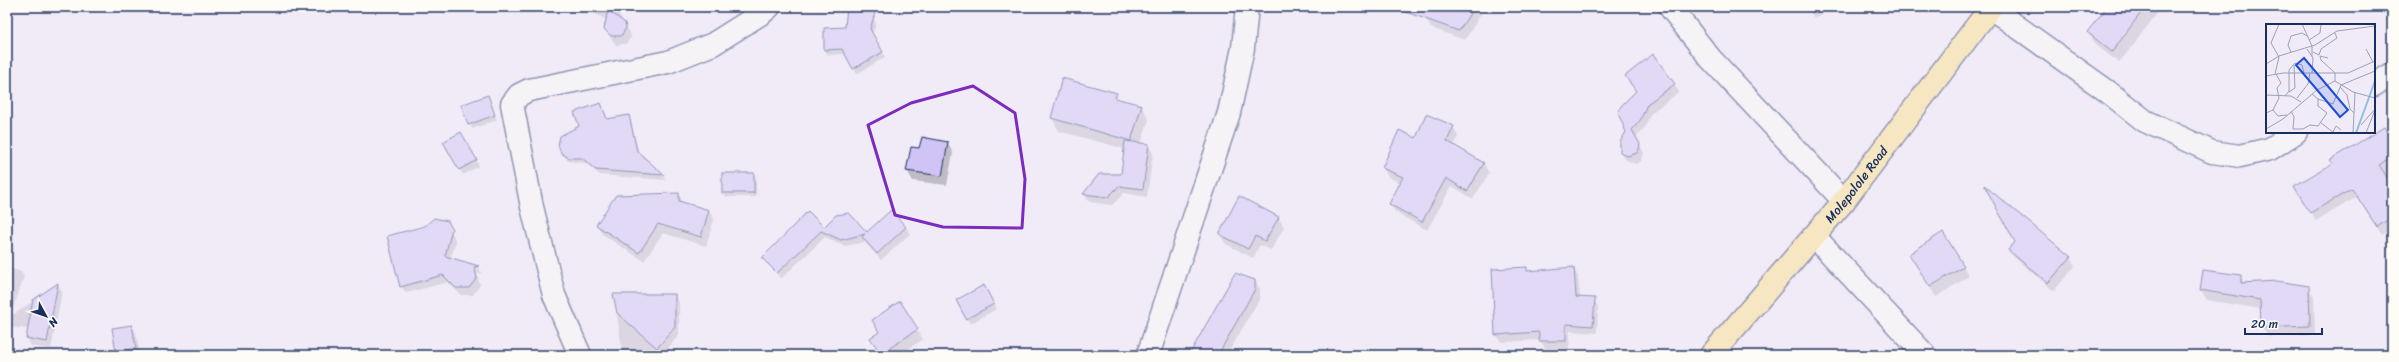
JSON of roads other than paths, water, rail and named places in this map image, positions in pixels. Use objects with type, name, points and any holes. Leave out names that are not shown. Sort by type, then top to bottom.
[{"type":"main road","name":"Molepolole Road","points":[[1711,355],[1844,201],[1991,7]]},
{"type":"street","points":[[580,355],[554,295],[532,207],[512,104],[519,95],[529,90],[668,62],[713,44],[762,14],[768,7]]},
{"type":"street","points":[[1148,355],[1229,113],[1243,48],[1247,7]]},
{"type":"street","points":[[1670,7],[1710,58],[1844,201]]},
{"type":"street","points":[[1991,7],[2107,91],[2145,122],[2212,152],[2240,156],[2270,149],[2294,133]]},
{"type":"street","points":[[2375,84],[2392,74]]},
{"type":"street","points":[[1814,236],[1925,355]]}]
